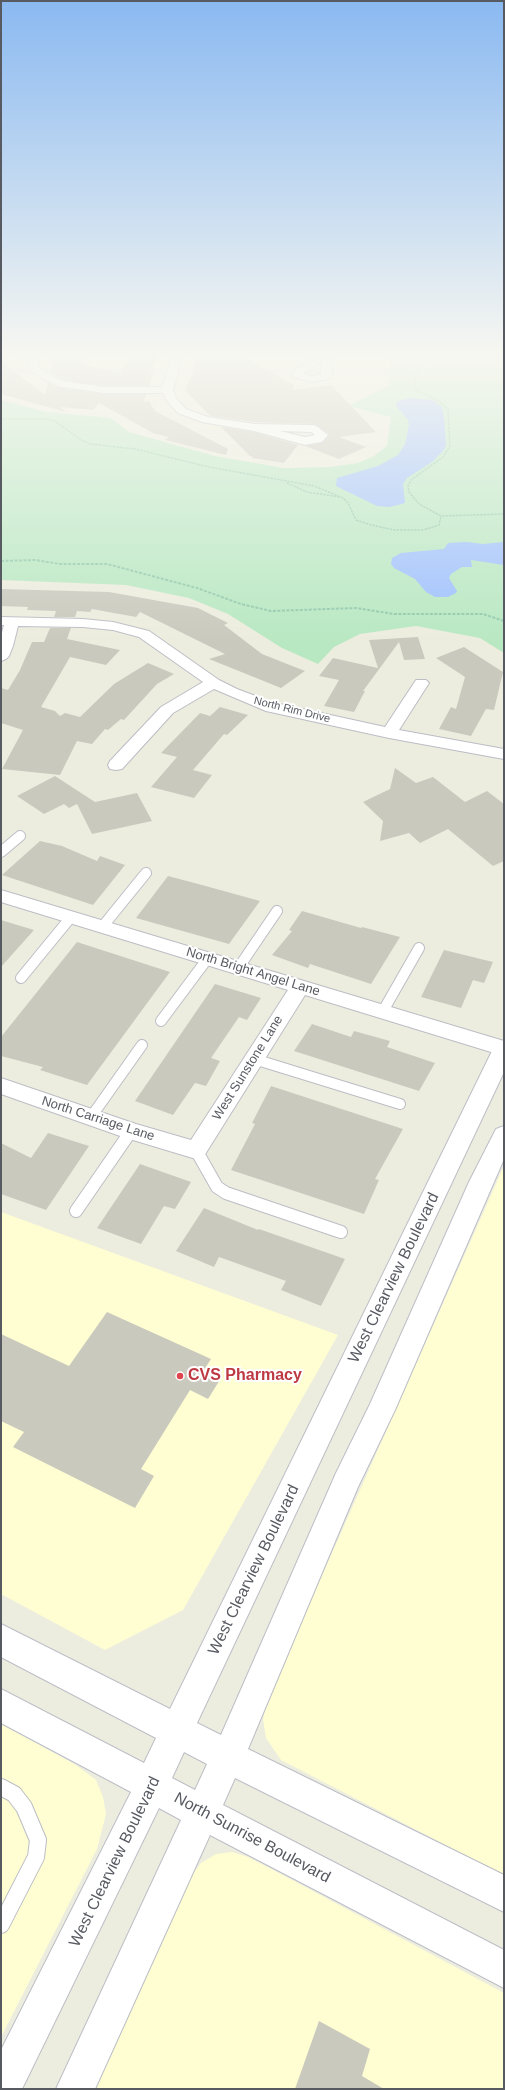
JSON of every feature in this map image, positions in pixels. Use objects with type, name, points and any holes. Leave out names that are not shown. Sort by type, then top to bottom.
[{"type":"street","points":[[1,656],[6,646],[7,621]]},
{"type":"street","name":"North Rim Drive","points":[[7,621],[113,626],[144,634],[165,647],[214,683],[231,692],[266,706],[389,733],[504,754]]},
{"type":"street","points":[[116,766],[167,710],[195,692],[214,683]]},
{"type":"street","points":[[389,733],[421,683]]},
{"type":"street","name":"North Bright Angel Lane","points":[[1,896],[239,967],[504,1049]]},
{"type":"street","name":"West Sunstone Lane","points":[[196,1150],[300,987]]},
{"type":"street","name":"West Clearview Boulevard","points":[[2,2089],[84,1927],[504,1049]]},
{"type":"street","name":"North Carriage Lane","points":[[1,1086],[132,1131],[196,1150]]},
{"type":"street","points":[[75,2089],[228,1757],[346,1482],[381,1410],[481,1182],[504,1134]]},
{"type":"street","points":[[1,1640],[228,1757],[504,1894]]},
{"type":"street","name":"North Sunrise Boulevard","points":[[1,1705],[202,1813],[504,1970]]},
{"type":"lane","points":[[1,852],[20,836]]},
{"type":"lane","points":[[103,926],[146,874]]},
{"type":"lane","points":[[239,967],[277,911]]},
{"type":"lane","points":[[21,978],[71,917]]},
{"type":"lane","points":[[383,1011],[419,948]]},
{"type":"lane","points":[[161,1021],[208,958]]},
{"type":"lane","points":[[91,1117],[142,1045]]},
{"type":"lane","points":[[254,1059],[400,1104]]},
{"type":"lane","points":[[76,1211],[132,1131]]},
{"type":"lane","points":[[196,1150],[217,1187],[226,1193],[341,1232]]},
{"type":"lane","points":[[1,1787],[14,1794],[24,1807],[38,1840],[36,1857],[1,1925]]},
{"type":"path","points":[[131,449],[203,466],[314,486],[341,497],[348,503],[356,520],[386,528],[414,531],[429,529],[439,525],[442,516]]},
{"type":"path","points":[[448,449],[443,457],[436,463],[411,480],[408,489],[419,504],[442,516],[504,514]]},
{"type":"path","points":[[283,481],[307,492],[341,497]]},
{"type":"path","points":[[1,561],[36,560],[60,564],[107,564],[197,588],[241,604],[271,611],[304,612],[356,608],[394,614],[483,614],[504,621]]},
{"type":"shaded area","points":[[1,449],[188,449],[215,456],[284,468],[330,467],[358,463],[374,456],[384,449],[504,449],[504,653],[480,638],[416,626],[360,634],[334,647],[318,664],[282,648],[228,614],[189,598],[126,585],[1,580]]},
{"type":"shaded area","points":[[504,1166],[504,1875],[281,1760],[266,1738],[263,1719],[268,1697]]},
{"type":"shaded area","points":[[1,1212],[338,1335],[183,1610],[105,1650],[1,1594]]},
{"type":"shaded area","points":[[1,1724],[76,1765],[96,1780],[103,1797],[106,1814],[97,1849],[1,2037]]},
{"type":"shaded area","points":[[232,1852],[248,1857],[504,1993],[504,2089],[96,2089],[186,1882],[201,1863],[216,1854]]},
{"type":"water","points":[[402,449],[444,449],[432,462],[407,478],[403,484],[405,503],[390,507],[377,506],[336,486],[337,478],[378,466],[398,455]]},
{"type":"water","points":[[466,542],[483,544],[504,542],[504,565],[471,560],[472,567],[462,567],[451,574],[449,578],[457,591],[448,597],[435,597],[426,592],[415,579],[394,568],[391,564],[392,558],[401,553],[444,549],[448,543]]},
{"type":"building","points":[[200,449],[227,449],[226,455]]},
{"type":"building","points":[[243,449],[295,449],[284,463],[252,458],[253,457]]},
{"type":"building","points":[[312,449],[363,449],[339,459]]},
{"type":"building","points":[[1,589],[109,592],[198,608],[228,623],[224,625],[262,654],[305,671],[281,688],[209,659],[225,654],[140,612],[136,617],[92,609],[90,612],[77,611],[75,617],[54,617],[56,611],[27,610],[28,607],[1,606]]},
{"type":"building","points":[[50,628],[71,628],[67,639],[120,650],[106,665],[70,657],[41,707],[55,711],[60,716],[65,713],[80,717],[114,684],[148,663],[174,674],[157,684],[124,720],[121,719],[108,730],[105,729],[92,744],[77,741],[60,775],[2,769],[23,730],[1,723],[1,688],[8,690],[20,670],[32,642],[44,642]]},
{"type":"building","points":[[418,637],[425,659],[404,660],[399,642],[363,691],[365,691],[354,712],[324,706],[339,680],[319,676],[333,658],[378,668],[369,640]]},
{"type":"building","points":[[464,647],[503,672],[494,710],[486,709],[471,736],[439,729],[451,707],[456,709],[465,677],[436,658]]},
{"type":"building","points":[[220,707],[248,715],[227,735],[224,734],[193,770],[212,775],[194,798],[151,787],[177,757],[161,753],[200,713],[210,716]]},
{"type":"building","points":[[395,768],[416,783],[433,777],[465,802],[487,791],[504,804],[504,861],[493,866],[448,829],[420,843],[409,833],[380,841],[383,821],[363,802],[390,789]]},
{"type":"building","points":[[55,776],[95,802],[137,793],[152,821],[92,834],[77,804],[69,808],[64,804],[44,814],[17,796]]},
{"type":"building","points":[[40,841],[62,846],[97,861],[100,856],[125,865],[93,905],[2,875]]},
{"type":"building","points":[[168,876],[260,901],[229,944],[136,918]]},
{"type":"building","points":[[302,911],[361,928],[400,937],[371,984],[310,964],[308,968],[272,955],[292,931],[289,930]]},
{"type":"building","points":[[1,920],[34,930],[1,967]]},
{"type":"building","points":[[77,942],[170,972],[87,1085],[40,1070],[43,1067],[1,1056],[1,1037]]},
{"type":"building","points":[[444,950],[493,962],[484,983],[473,980],[461,1008],[421,997]]},
{"type":"building","points":[[215,984],[261,998],[247,1020],[239,1017],[211,1058],[220,1061],[206,1086],[195,1083],[173,1115],[135,1101]]},
{"type":"building","points":[[312,1024],[351,1037],[354,1031],[390,1041],[387,1047],[435,1063],[419,1091],[294,1051]]},
{"type":"building","points":[[271,1086],[403,1129],[375,1179],[379,1180],[364,1214],[231,1170],[255,1124],[252,1123]]},
{"type":"building","points":[[48,1133],[89,1146],[46,1210],[1,1194],[1,1143],[31,1158]]},
{"type":"building","points":[[140,1164],[191,1182],[175,1209],[164,1206],[141,1244],[97,1228]]},
{"type":"building","points":[[204,1208],[258,1230],[259,1229],[345,1259],[321,1306],[281,1290],[286,1281],[219,1257],[214,1267],[176,1251]]},
{"type":"building","name":"CVS Pharmacy","points":[[107,1312],[211,1359],[204,1370],[221,1378],[208,1399],[190,1390],[141,1469],[154,1476],[135,1508],[13,1447],[24,1432],[1,1421],[1,1334],[69,1366]]},
{"type":"building","points":[[319,2021],[370,2049],[362,2076],[384,2089],[295,2089]]},
{"type":"place","name":"CVS Pharmacy","points":[[180,1376]]}]
